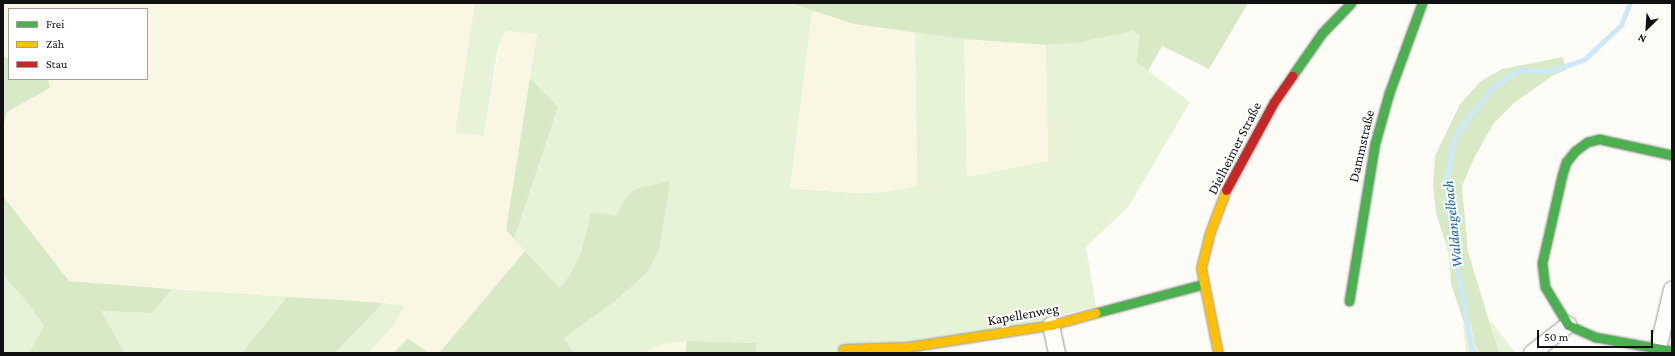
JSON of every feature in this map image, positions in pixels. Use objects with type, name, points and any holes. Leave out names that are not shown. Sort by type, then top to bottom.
[{"type":"street","name":"Dielheimer Straße","points":[[1218,353],[1201,268],[1204,250],[1230,180],[1274,102],[1322,33],[1351,3]]},
{"type":"street","name":"Dammstraße","points":[[1348,301],[1358,228],[1375,143],[1389,93],[1422,3]]},
{"type":"street","points":[[1672,155],[1599,139],[1587,142],[1566,162],[1542,263],[1545,287],[1568,325],[1595,337],[1666,351],[1672,290]]},
{"type":"street","name":"Kapellenweg","points":[[843,349],[907,347],[1051,325],[1204,284]]},
{"type":"street","points":[[1051,325],[1057,353]]},
{"type":"street","points":[[1532,353],[1568,325]]},
{"type":"shaded area","points":[[3,3],[475,3],[455,133],[484,136],[501,39],[507,31],[538,34],[506,230],[525,251],[439,353],[428,353],[408,338],[393,353],[369,353],[395,323],[403,306],[69,281],[3,196],[3,128],[7,112],[50,88],[48,80],[148,80],[148,8],[8,8],[8,58],[3,56]]},
{"type":"shaded area","points":[[812,10],[854,24],[915,32],[917,187],[888,192],[857,193],[790,189]]},
{"type":"shaded area","points":[[964,39],[1046,45],[1048,162],[967,177]]},
{"type":"shaded area","points":[[687,341],[685,353],[645,353],[658,345]]},
{"type":"green space","points":[[475,3],[789,3],[812,10],[790,189],[857,193],[888,192],[917,186],[915,32],[964,39],[967,177],[1048,161],[1046,45],[1077,43],[1133,31],[1140,35],[1136,62],[1190,102],[1129,206],[1086,247],[1096,306],[915,353],[756,353],[757,343],[687,341],[658,345],[645,353],[574,353],[564,338],[614,302],[648,272],[659,250],[626,197],[616,217],[591,212],[581,253],[571,273],[560,288],[514,239],[558,107],[530,78],[537,34],[507,31],[501,39],[497,53],[484,136],[455,133]]},
{"type":"green space","points":[[789,3],[1248,3],[1209,69],[1162,46],[1148,71],[1136,62],[1140,35],[1133,31],[1077,43],[1046,45],[964,39],[854,24]]},
{"type":"green space","points":[[3,56],[8,58],[8,80],[48,80],[50,88],[7,112],[3,128]]},
{"type":"green space","points":[[1563,57],[1566,70],[1552,76],[1514,103],[1494,123],[1475,156],[1462,186],[1468,252],[1499,353],[1480,353],[1475,345],[1471,324],[1464,323],[1451,284],[1449,254],[1436,213],[1433,186],[1435,156],[1460,104],[1481,81],[1502,69]]},
{"type":"green space","points":[[530,78],[558,107],[514,239],[506,230]]},
{"type":"green space","points":[[670,181],[659,250],[648,272],[614,302],[564,338],[574,353],[439,353],[525,251],[560,288],[571,273],[581,253],[591,212],[616,216],[626,197],[635,189]]},
{"type":"green space","points":[[3,196],[69,281],[172,289],[152,313],[101,311],[125,353],[29,353],[44,326],[26,301],[3,275]]},
{"type":"green space","points":[[3,275],[26,301],[44,326],[29,353],[3,353]]},
{"type":"green space","points":[[172,289],[287,297],[242,353],[125,353],[100,311],[152,313]]},
{"type":"green space","points":[[287,297],[383,303],[335,353],[242,353]]},
{"type":"green space","points":[[383,303],[404,306],[395,323],[369,353],[335,353]]},
{"type":"green space","points":[[1492,322],[1515,353],[1466,353],[1463,324]]},
{"type":"green space","points":[[408,338],[428,353],[393,353]]},
{"type":"green space","points":[[687,341],[757,343],[756,353],[685,353]]},
{"type":"waterway","name":"Waldangelbach","points":[[1474,353],[1471,348],[1450,226],[1446,179],[1455,135],[1493,87],[1519,70],[1551,71],[1585,59],[1621,25],[1630,3]]},
{"type":"traffic: fast","points":[[1292,76],[1322,33],[1351,3]]},
{"type":"traffic: fast","points":[[1349,301],[1375,143],[1389,93],[1422,3]]},
{"type":"traffic: fast","points":[[1672,155],[1599,139],[1587,142],[1575,151],[1566,162],[1562,175],[1542,263],[1545,287],[1568,325],[1595,337],[1672,351]]},
{"type":"traffic: fast","points":[[1095,313],[1204,284]]},
{"type":"traffic: slow","points":[[1218,353],[1201,268],[1210,232],[1226,190]]},
{"type":"traffic: slow","points":[[843,349],[907,347],[1051,325],[1095,313]]},
{"type":"traffic: jam","points":[[1226,190],[1274,102],[1292,76]]}]
